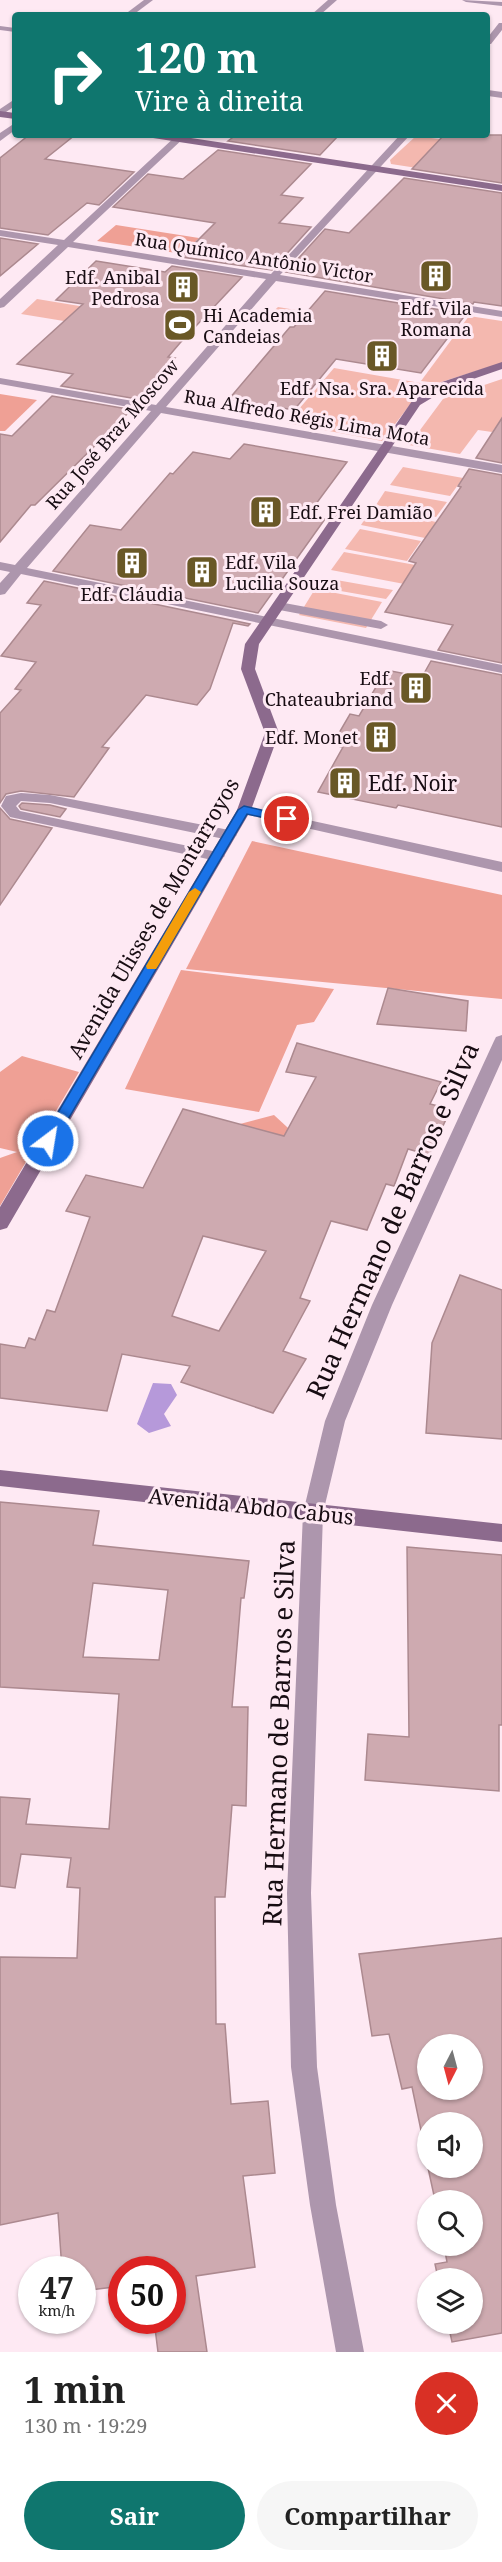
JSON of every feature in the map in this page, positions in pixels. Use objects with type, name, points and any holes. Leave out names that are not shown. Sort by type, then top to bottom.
[{"type":"main road","points":[[187,138],[502,188]]},
{"type":"main road","name":"Avenida Ulisses de Montarroyos","points":[[0,1223],[244,810],[272,733],[248,669],[248,656],[252,644],[416,403],[427,393],[442,385],[502,365]]},
{"type":"main road","name":"Avenida Abdo Cabus","points":[[0,1478],[502,1533]]},
{"type":"street","points":[[132,12],[149,0]]},
{"type":"street","points":[[319,12],[333,0]]},
{"type":"street","points":[[466,0],[502,4]]},
{"type":"street","points":[[490,40],[502,25]]},
{"type":"street","points":[[0,114],[12,104]]},
{"type":"street","points":[[0,138],[12,128]]},
{"type":"street","points":[[0,304],[68,244],[180,138]]},
{"type":"street","name":"Rua José Braz Moscow","points":[[0,591],[274,276],[402,138]]},
{"type":"street","name":"Rua Químico Antônio Victor","points":[[0,233],[502,314]]},
{"type":"street","name":"Rua Alfredo Régis Lima Mota","points":[[0,381],[502,469]]},
{"type":"street","points":[[0,566],[502,669]]},
{"type":"street","points":[[279,606],[381,625]]},
{"type":"street","points":[[216,856],[15,814],[8,806],[11,799],[21,797],[50,799],[229,835]]},
{"type":"street","points":[[244,810],[502,867]]},
{"type":"street","name":"Rua Hermano de Barros e Silva","points":[[350,2352],[303,2067],[299,1893],[313,1513],[335,1421],[382,1305],[502,1041]]},
{"type":"shaded area","points":[[414,138],[461,142],[502,181],[391,164],[390,160]]},
{"type":"shaded area","points":[[116,225],[199,238],[183,254],[97,241]]},
{"type":"shaded area","points":[[37,299],[128,314],[113,329],[21,314]]},
{"type":"shaded area","points":[[278,307],[368,322],[358,335],[265,319]]},
{"type":"shaded area","points":[[469,316],[502,321],[502,363],[438,383],[421,381]]},
{"type":"shaded area","points":[[334,368],[426,384],[382,441],[287,423]]},
{"type":"shaded area","points":[[502,379],[502,418],[492,432],[478,430],[460,454],[409,445],[443,399]]},
{"type":"shaded area","points":[[0,394],[37,400],[5,431],[0,431]]},
{"type":"shaded area","points":[[403,467],[463,478],[450,496],[390,485]]},
{"type":"shaded area","points":[[385,491],[447,502],[436,517],[376,505]]},
{"type":"shaded area","points":[[372,508],[436,522],[425,538],[361,525]]},
{"type":"shaded area","points":[[360,529],[421,541],[407,561],[345,549]]},
{"type":"shaded area","points":[[344,552],[432,568],[420,587],[331,570]]},
{"type":"shaded area","points":[[325,578],[393,590],[386,599],[318,587]]},
{"type":"shaded area","points":[[315,589],[382,602],[366,628],[299,615]]},
{"type":"shaded area","points":[[252,841],[502,895],[502,999],[186,969]]},
{"type":"shaded area","points":[[181,970],[334,989],[314,1022],[297,1025],[259,1112],[125,1089]]},
{"type":"shaded area","points":[[22,1056],[79,1072],[0,1206],[0,1158],[17,1152],[0,1148],[0,1072]]},
{"type":"shaded area","points":[[274,1115],[313,1151],[237,1145],[240,1124]]},
{"type":"shaded area","points":[[153,1383],[171,1384],[177,1395],[164,1414],[171,1426],[149,1433],[137,1424]]},
{"type":"building","points":[[490,135],[502,135],[502,183],[412,169],[441,138],[490,138]]},
{"type":"building","points":[[25,138],[71,138],[45,159],[134,172],[99,205],[87,203],[48,235],[0,228],[0,158]]},
{"type":"building","points":[[232,138],[336,138],[320,155],[228,141]]},
{"type":"building","points":[[218,150],[311,164],[281,195],[303,198],[279,223],[311,227],[272,270],[181,257],[215,223],[113,207],[148,174],[183,179]]},
{"type":"building","points":[[404,178],[502,193],[502,306],[474,302],[473,304],[286,272],[325,229],[349,233]]},
{"type":"building","points":[[0,238],[38,244],[0,276]]},
{"type":"building","points":[[96,261],[165,272],[172,266],[242,277],[180,343],[168,357],[175,358],[137,399],[61,386],[73,374],[17,364],[83,304],[56,300]]},
{"type":"building","points":[[325,291],[466,314],[421,373],[336,359],[294,410],[229,399],[290,327],[294,327]]},
{"type":"building","points":[[52,396],[128,409],[123,415],[126,415],[35,505],[31,505],[0,542],[0,434],[12,436]]},
{"type":"building","points":[[502,418],[502,463],[476,458]]},
{"type":"building","points":[[244,444],[347,462],[307,516],[325,519],[258,613],[53,571],[90,525],[121,530],[170,473],[173,474],[193,452],[230,459]]},
{"type":"building","points":[[469,469],[502,475],[502,663],[438,650],[453,625],[385,612],[416,563],[409,561],[461,487],[458,486]]},
{"type":"building","points":[[44,581],[250,624],[248,626],[233,623],[210,689],[197,705],[146,695],[102,747],[109,748],[74,797],[21,791],[6,794],[0,803],[0,713],[21,690],[15,689],[36,662],[1,656],[41,605],[27,603]]},
{"type":"building","points":[[431,661],[502,675],[502,827],[398,805],[396,808],[318,792],[343,747],[332,745],[350,714],[359,716],[386,670],[422,677]]},
{"type":"building","points":[[22,803],[50,805],[66,809],[60,817],[21,809],[19,806]]},
{"type":"building","points":[[0,808],[10,819],[52,828],[0,905]]},
{"type":"building","points":[[388,988],[468,1001],[466,1031],[377,1024]]},
{"type":"building","points":[[297,1043],[441,1082],[430,1104],[451,1109],[429,1155],[408,1149],[394,1186],[386,1184],[367,1230],[331,1221],[300,1298],[310,1301],[283,1351],[306,1359],[273,1413],[181,1382],[190,1366],[122,1354],[107,1411],[0,1398],[0,1344],[25,1348],[29,1338],[35,1340],[47,1310],[55,1312],[90,1217],[66,1211],[86,1175],[143,1188],[183,1109],[284,1136],[316,1077],[286,1072]],"holes":[[[203,1236],[266,1251],[219,1331],[172,1316]]]},
{"type":"building","points":[[460,1275],[502,1290],[502,1439],[426,1433],[432,1343]]},
{"type":"building","points":[[0,1502],[99,1511],[93,1545],[249,1561],[244,1598],[241,1598],[232,1707],[248,1707],[246,1806],[232,1805],[225,1897],[215,1897],[216,2024],[225,2024],[231,2104],[268,2101],[275,2173],[243,2176],[255,2267],[196,2276],[207,2352],[158,2352],[156,2334],[186,2334],[186,2256],[108,2256],[108,2288],[96,2289],[96,2256],[61,2256],[58,2213],[0,2225],[0,1957],[77,1958],[80,1888],[67,1887],[71,1858],[21,1854],[15,1888],[0,1886],[0,1797],[30,1799],[26,1824],[109,1829],[119,1694],[0,1687]],"holes":[[[93,1583],[168,1590],[159,1660],[83,1657]]]},
{"type":"building","points":[[407,1547],[502,1555],[502,1725],[499,1725],[499,1791],[365,1780],[368,1734],[409,1737]]},
{"type":"building","points":[[502,1938],[502,2333],[452,2342],[450,2334],[483,2334],[483,2268],[436,2268],[435,2264],[447,2262],[446,2256],[483,2256],[483,2190],[433,2190],[430,2178],[483,2178],[483,2112],[417,2112],[412,2087],[402,2089],[389,2034],[372,2036],[359,1954]]},
{"type":"slow traffic","points":[[152,966],[195,892]]},
{"type":"place","name":"Edf. Vila Romana","points":[[436,276]]},
{"type":"place","name":"Edf. Anibal Pedrosa","points":[[183,287]]},
{"type":"place","name":"Hi Academia Candeias","points":[[180,325]]},
{"type":"place","name":"Edf. Nsa. Sra. Aparecida","points":[[382,356]]},
{"type":"place","name":"Edf. Frei Damião","points":[[266,512]]},
{"type":"place","name":"Edf. Cláudia","points":[[132,563]]},
{"type":"place","name":"Edf. Vila Lucilia Souza","points":[[202,572]]},
{"type":"place","name":"Edf. Chateaubriand","points":[[416,688]]},
{"type":"place","name":"Edf. Monet","points":[[381,737]]},
{"type":"place","name":"Edf. Noir","points":[[345,783]]},
{"type":"route","points":[[48,1141],[244,810],[287,819]]}]
